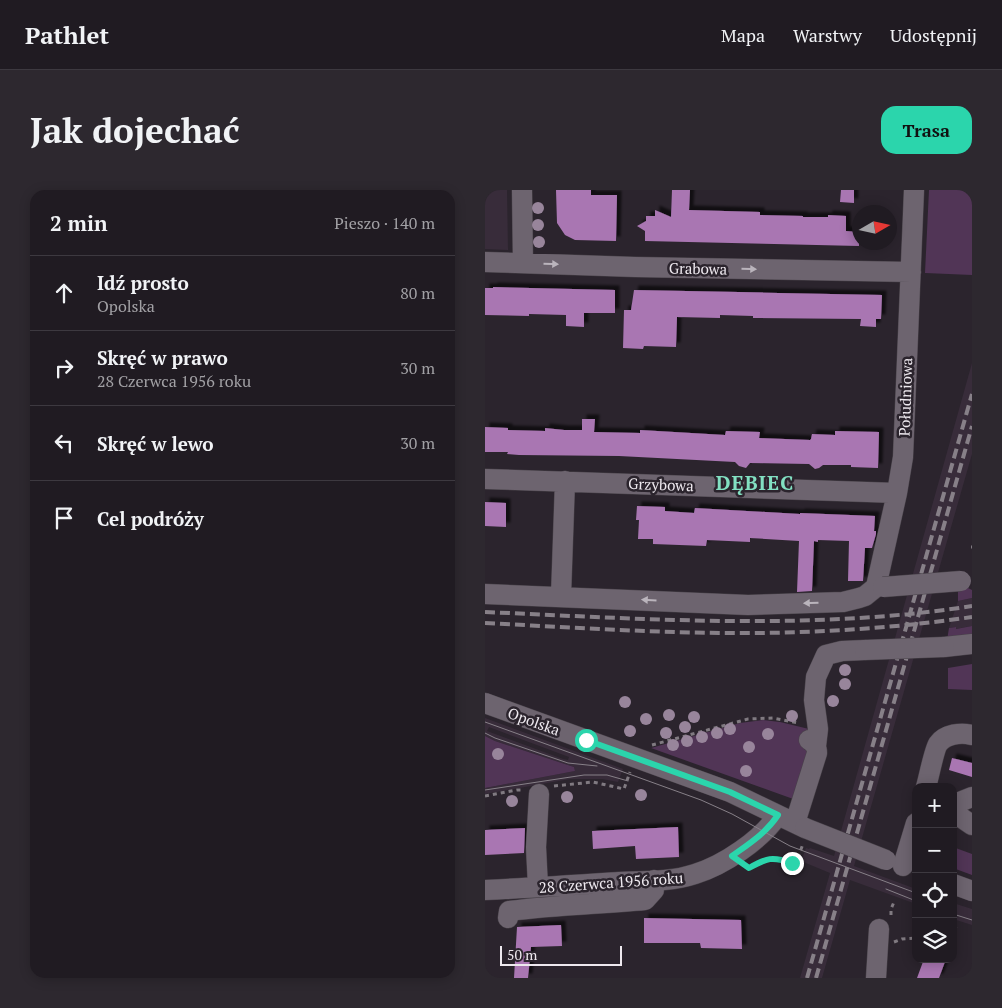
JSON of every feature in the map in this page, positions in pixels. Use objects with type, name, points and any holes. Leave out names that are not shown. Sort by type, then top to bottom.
[{"type":"street","points":[[522,190],[523,263]]},
{"type":"street","name":"Południowa","points":[[875,590],[897,493],[903,457],[914,190]]},
{"type":"street","name":"Grabowa","points":[[485,262],[911,272]]},
{"type":"street","name":"Grzybowa","points":[[485,479],[897,493]]},
{"type":"street","points":[[561,596],[565,481]]},
{"type":"street","points":[[485,594],[748,605],[843,602],[859,598],[875,590],[967,580]]},
{"type":"street","points":[[914,828],[902,865],[793,822],[817,753],[814,739],[816,677],[826,655],[842,651],[972,644]]},
{"type":"street","name":"Opolska","points":[[485,703],[730,792],[793,822]]},
{"type":"street","points":[[927,783],[938,744],[951,735],[966,733],[972,735]]},
{"type":"street","points":[[538,887],[536,847],[539,791]]},
{"type":"street","points":[[957,806],[962,801],[972,797]]},
{"type":"street","points":[[957,813],[972,824]]},
{"type":"street","name":"28 Czerwca 1956 roku","points":[[485,890],[654,880],[696,874],[732,856],[768,829],[793,822]]},
{"type":"street","points":[[509,918],[509,911],[538,907],[579,906],[645,900],[654,890],[654,880]]},
{"type":"street","points":[[957,885],[972,891]]},
{"type":"street","points":[[877,978],[879,929]]},
{"type":"path","points":[[647,747],[748,719],[765,718],[781,719],[815,727],[814,739]]},
{"type":"path","points":[[485,796],[517,790],[539,791],[593,782],[624,790],[631,768]]},
{"type":"path","points":[[732,856],[749,868],[765,860],[775,858],[792,863]]},
{"type":"path","points":[[891,909],[894,902]]},
{"type":"shaded area","points":[[485,190],[507,190],[508,250],[485,249]]},
{"type":"shaded area","points":[[929,190],[972,190],[972,275],[925,273]]},
{"type":"shaded area","points":[[972,363],[972,454],[854,866],[912,888],[912,903],[850,880],[822,978],[800,978],[830,873],[801,861],[806,848],[834,856]]},
{"type":"shaded area","points":[[968,588],[972,590],[972,598],[958,601],[958,591]]},
{"type":"shaded area","points":[[972,598],[972,626],[955,629],[955,627],[949,628],[958,601]]},
{"type":"shaded area","points":[[972,626],[972,637],[947,640],[949,628],[956,627],[956,629]]},
{"type":"shaded area","points":[[972,664],[972,690],[948,689],[948,668]]},
{"type":"shaded area","points":[[485,718],[623,769],[618,782],[602,779],[570,779],[485,794],[485,788],[575,771],[574,767],[485,736]],"holes":[[[489,727],[569,757],[568,760],[563,759],[487,731]]]},
{"type":"shaded area","points":[[763,720],[809,729],[804,749],[808,751],[796,800],[651,748],[740,723]]},
{"type":"shaded area","points":[[485,736],[574,767],[575,771],[485,788]]},
{"type":"shaded area","points":[[957,848],[972,854],[972,875],[957,869]]},
{"type":"shaded area","points":[[957,904],[972,909],[972,925],[957,920]]},
{"type":"building","points":[[556,190],[591,190],[591,195],[617,195],[616,241],[575,240],[565,235],[557,223]]},
{"type":"building","points":[[672,190],[690,190],[689,210],[760,212],[760,215],[803,217],[846,216],[846,231],[852,231],[852,246],[645,241],[645,231],[637,226],[646,221],[646,216],[655,216],[655,210],[671,217]]},
{"type":"building","points":[[841,190],[854,190],[854,203],[840,202]]},
{"type":"building","points":[[485,288],[615,290],[615,313],[584,313],[584,327],[566,326],[566,315],[485,315]]},
{"type":"building","points":[[634,290],[882,295],[881,319],[876,319],[876,327],[860,326],[861,319],[753,318],[753,316],[720,315],[720,318],[677,317],[676,347],[644,346],[643,349],[623,348],[624,310],[631,310]]},
{"type":"building","points":[[582,419],[595,419],[594,432],[640,433],[640,430],[725,435],[726,431],[760,432],[759,438],[810,440],[812,434],[835,435],[835,431],[879,432],[878,468],[851,467],[851,465],[823,465],[815,469],[809,464],[750,463],[746,468],[739,466],[735,462],[619,456],[519,455],[507,454],[508,452],[485,452],[485,427],[508,428],[508,430],[545,431],[545,428],[582,430]]},
{"type":"building","points":[[485,502],[506,503],[506,527],[485,526]]},
{"type":"building","points":[[637,506],[665,507],[665,511],[694,513],[695,508],[875,516],[874,531],[876,531],[876,534],[872,548],[865,548],[863,581],[848,581],[849,541],[814,541],[812,591],[797,592],[799,541],[750,538],[750,542],[707,540],[706,546],[653,544],[653,539],[638,539],[639,520],[636,520]]},
{"type":"building","points":[[952,758],[972,763],[972,777],[949,770]]},
{"type":"building","points":[[678,827],[679,857],[636,859],[635,846],[593,849],[592,831]]},
{"type":"building","points":[[525,828],[524,853],[485,855],[485,830]]},
{"type":"building","points":[[644,918],[741,920],[742,949],[701,948],[700,943],[644,943]]},
{"type":"building","points":[[561,925],[562,946],[531,947],[528,978],[514,978],[517,927]]},
{"type":"building","points":[[923,963],[945,963],[939,978],[917,978]]},
{"type":"tram line","points":[[485,722],[701,800],[732,814],[790,846],[912,892]]},
{"type":"tram line","points":[[485,733],[568,763],[597,766]]},
{"type":"tram line","points":[[485,790],[584,775],[607,775],[628,781]]},
{"type":"tram line","points":[[886,889],[912,899]]},
{"type":"tram line","points":[[957,915],[972,920]]},
{"type":"railway","points":[[807,978],[972,394]]},
{"type":"railway","points":[[816,978],[972,426]]},
{"type":"railway","points":[[485,612],[668,620],[790,621],[911,614],[972,606]]},
{"type":"railway","points":[[485,623],[660,632],[751,633],[877,628],[972,617]]},
{"type":"district","name":"DĘBIEC","points":[[755,482]]},
{"type":"route","points":[[586,740],[730,792],[778,815],[768,829],[732,856],[749,868],[765,860],[775,858],[792,863]]}]
